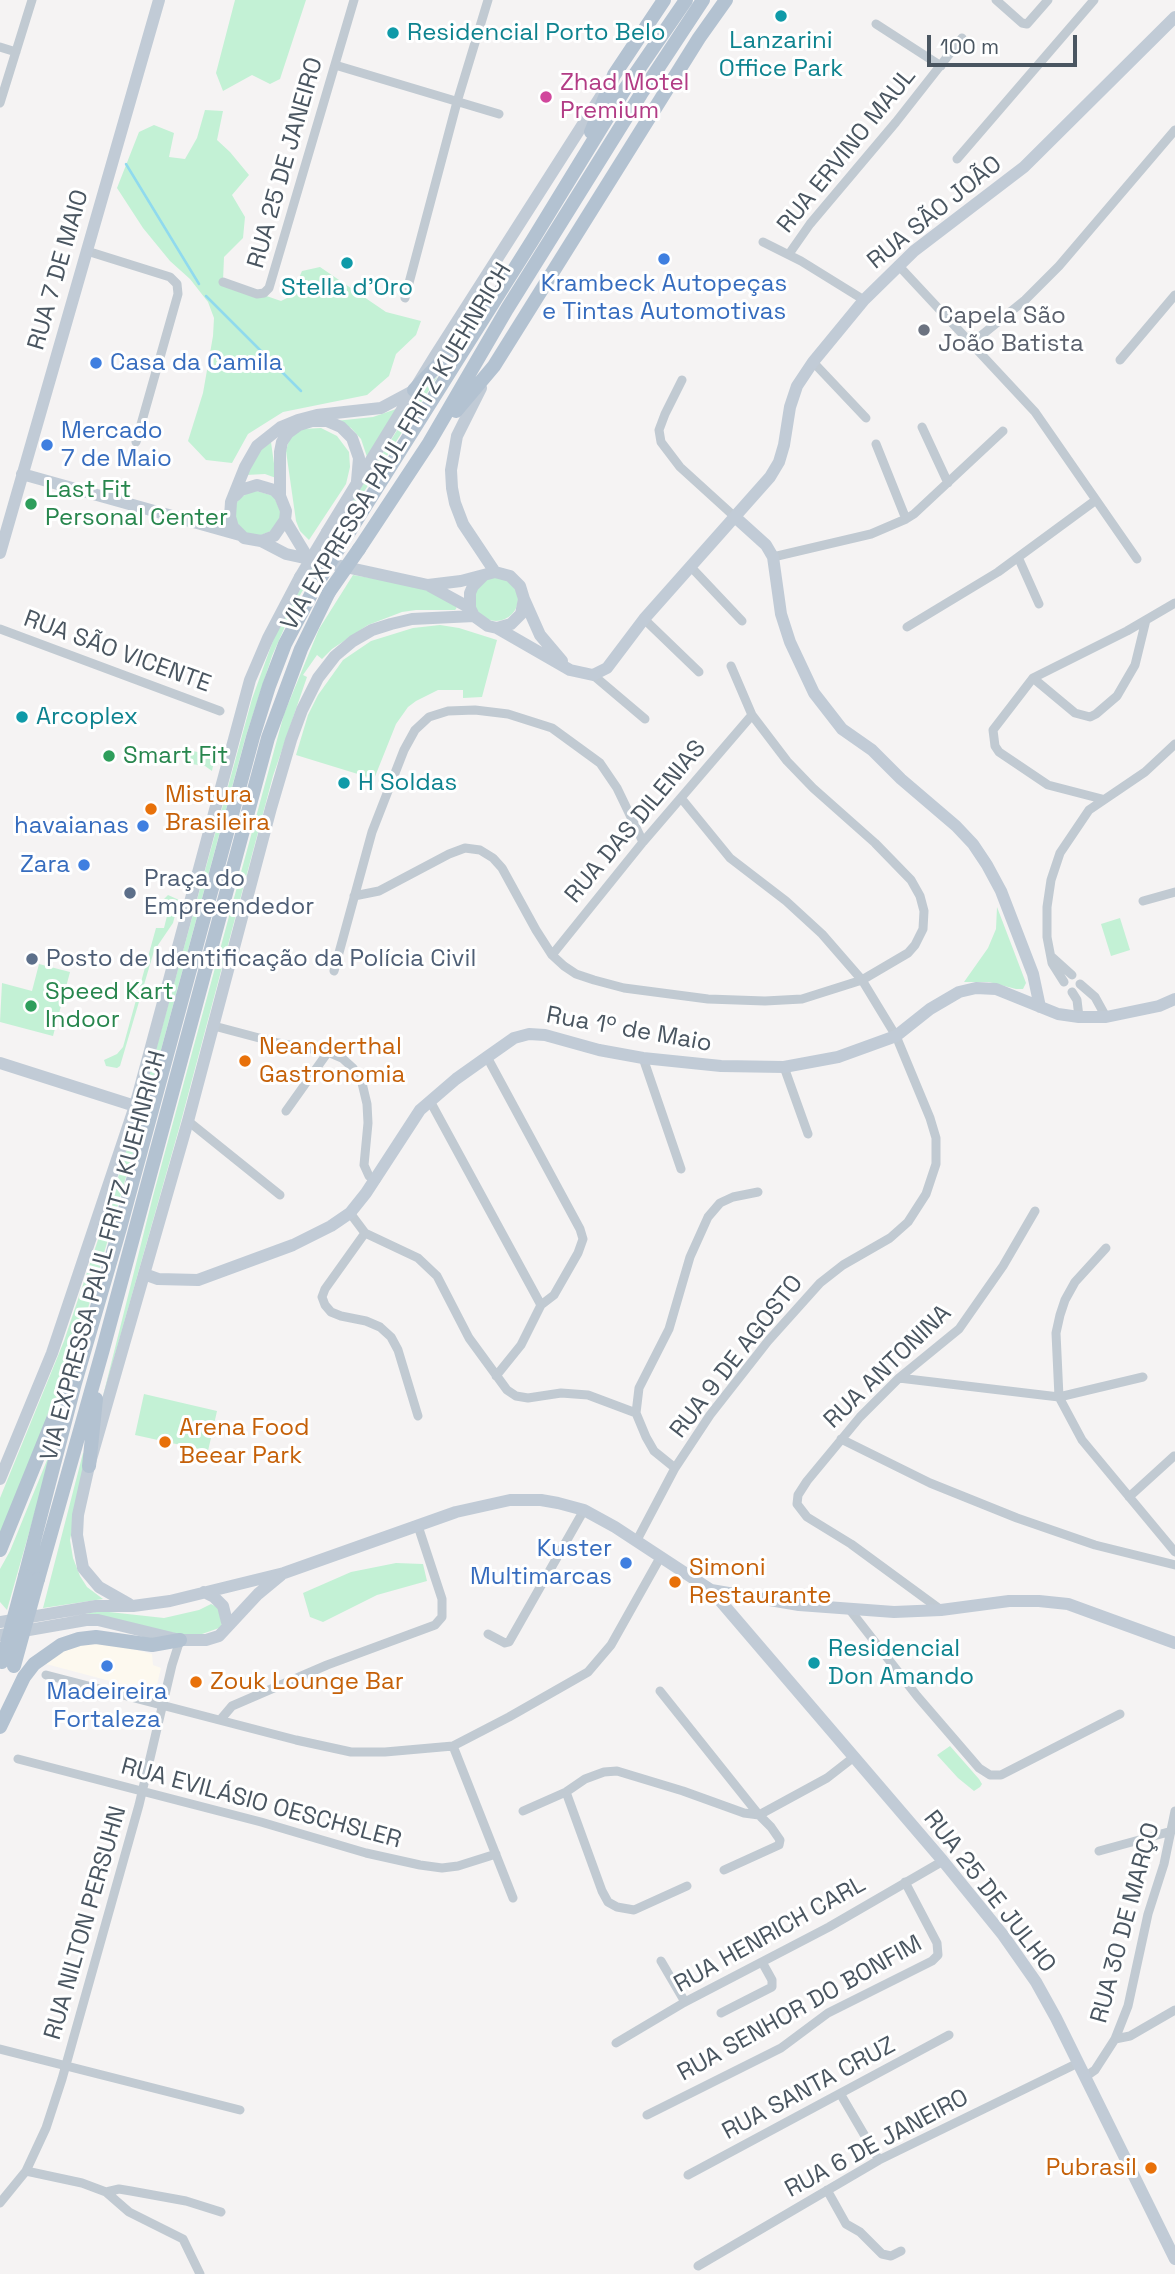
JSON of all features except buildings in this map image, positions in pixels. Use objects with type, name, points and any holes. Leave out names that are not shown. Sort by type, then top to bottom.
[{"type":"main road","points":[[575,172],[614,75],[664,0]]},
{"type":"main road","name":"VIA EXPRESSA PAUL FRITZ KUEHNRICH","points":[[32,1577],[75,1383],[124,1215],[253,737],[285,644],[316,585],[625,89],[687,0]]},
{"type":"main road","name":"VIA EXPRESSA PAUL FRITZ KUEHNRICH","points":[[0,1725],[5,1665],[103,1349],[268,738],[300,649],[330,592],[429,443],[507,309],[703,0]]},
{"type":"main road","points":[[429,443],[494,366],[699,38],[726,0]]},
{"type":"main road","points":[[623,159],[641,94]]},
{"type":"main road","points":[[414,390],[480,322]]},
{"type":"main road","points":[[89,1466],[103,1349]]},
{"type":"main road","points":[[0,1550],[54,1417],[63,1398],[75,1383]]},
{"type":"main road","points":[[0,1725],[24,1677],[34,1664],[61,1646],[79,1639],[96,1637],[152,1646],[180,1640]]},
{"type":"street","points":[[0,103],[32,0]]},
{"type":"street","name":"RUA 7 DE MAIO","points":[[0,553],[159,0]]},
{"type":"street","name":"RUA 25 DE JANEIRO","points":[[223,282],[257,294],[264,293],[269,288],[354,0]]},
{"type":"street","points":[[405,298],[457,102],[488,0]]},
{"type":"street","points":[[996,0],[1022,23],[1027,24],[1048,0]]},
{"type":"street","points":[[957,159],[1094,0]]},
{"type":"street","name":"RUA SÃO JOÃO","points":[[593,675],[607,668],[644,619],[757,494],[779,462],[797,386],[813,362],[864,300],[898,265],[934,235],[1024,167],[1175,17]]},
{"type":"street","points":[[876,24],[940,66]]},
{"type":"street","name":"RUA ERVINO MAUL","points":[[789,254],[810,224],[962,38]]},
{"type":"street","points":[[0,47],[16,52]]},
{"type":"street","points":[[335,65],[499,114]]},
{"type":"street","points":[[0,1479],[52,1353],[135,1106],[250,680],[268,638],[300,577],[414,390],[614,75]]},
{"type":"street","points":[[972,343],[1025,300],[1059,266],[1175,131]]},
{"type":"street","points":[[763,242],[789,254],[864,300]]},
{"type":"street","points":[[87,251],[170,277],[177,284],[178,294],[136,442]]},
{"type":"street","points":[[898,265],[1035,411],[1137,559]]},
{"type":"street","points":[[1120,360],[1175,295]]},
{"type":"street","points":[[813,362],[866,418]]},
{"type":"street","points":[[490,574],[455,503],[451,470],[457,436],[494,366]]},
{"type":"street","points":[[682,380],[659,430],[661,442],[680,467],[766,545],[773,557],[781,614],[790,642],[814,693],[842,729],[872,750],[973,844],[1001,891],[1033,974],[1040,1007]]},
{"type":"street","points":[[240,535],[233,527],[229,510],[249,457],[257,446],[281,427],[317,415],[381,408],[395,403],[414,390]]},
{"type":"street","points":[[280,496],[282,442],[288,433],[299,425],[312,421],[327,421],[341,427],[352,438],[359,458],[357,483]]},
{"type":"street","points":[[922,427],[948,483]]},
{"type":"street","points":[[773,557],[871,534],[906,519],[1003,431]]},
{"type":"street","points":[[877,444],[906,519]]},
{"type":"street","points":[[22,474],[240,535],[252,541],[274,537],[285,520],[286,511],[280,496],[274,490],[257,485],[241,490],[235,496]]},
{"type":"street","points":[[907,627],[1018,557],[1096,500]]},
{"type":"street","points":[[215,530],[230,517]]},
{"type":"street","points":[[285,520],[308,558]]},
{"type":"street","points":[[261,541],[286,554],[428,585],[472,612],[480,622],[497,628],[570,670],[593,675],[645,719]]},
{"type":"street","points":[[1018,557],[1039,604]]},
{"type":"street","points":[[690,566],[742,621]]},
{"type":"street","points":[[428,585],[503,573],[515,580],[523,592],[540,635],[570,670]]},
{"type":"street","points":[[472,612],[470,593],[473,586],[490,574]]},
{"type":"street","points":[[497,628],[511,624],[521,614],[524,599]]},
{"type":"street","points":[[1102,799],[1048,785],[999,752],[995,746],[993,730],[1033,678],[1175,603]]},
{"type":"street","points":[[133,1606],[99,1587],[83,1568],[76,1535],[78,1515],[89,1466],[214,1026],[271,808],[302,710],[318,678],[335,656],[372,630],[412,620],[472,612]]},
{"type":"street","points":[[644,619],[699,672]]},
{"type":"street","points":[[1033,678],[1075,713],[1090,717],[1096,714],[1117,696],[1135,665],[1146,620]]},
{"type":"street","name":"RUA SÃO VICENTE","points":[[0,629],[220,711]]},
{"type":"street","points":[[354,896],[379,891],[465,848],[480,850],[502,868],[552,955],[576,974],[624,988],[708,999],[802,999],[862,980],[908,953],[923,929],[924,911],[920,896],[911,880],[876,843],[813,788],[787,761],[752,715],[731,666]]},
{"type":"street","points":[[334,971],[372,832],[404,750],[415,730],[429,717],[475,710],[508,714],[552,728],[600,763],[617,788],[643,842]]},
{"type":"street","name":"RUA DAS DILENIAS","points":[[552,955],[643,842],[752,715]]},
{"type":"street","points":[[1064,982],[1055,970],[1046,937],[1047,907],[1060,853],[1089,810],[1145,772],[1175,744]]},
{"type":"street","name":"RUA 9 DE AGOSTO","points":[[637,1540],[675,1468],[710,1415],[820,1283],[843,1265],[890,1238],[908,1222],[926,1194],[936,1164],[936,1138],[930,1118],[896,1036],[862,980],[822,934],[786,901],[730,858],[681,798]]},
{"type":"street","points":[[1143,901],[1175,892]]},
{"type":"street","points":[[1050,956],[1072,975]]},
{"type":"street","points":[[1080,984],[1095,997],[1106,1017]]},
{"type":"street","name":"Rua 1º de Maio","points":[[144,1274],[158,1279],[198,1280],[312,1237],[350,1213],[376,1180],[414,1119],[430,1101],[514,1038],[529,1034],[545,1035],[599,1050],[643,1058],[721,1066],[785,1067],[838,1057],[896,1036],[930,1009],[959,992],[976,988],[996,989],[1058,1014],[1079,1017],[1106,1017],[1158,1006],[1175,999]]},
{"type":"street","points":[[1072,992],[1077,1000],[1079,1017]]},
{"type":"street","points":[[214,1026],[278,1043],[328,1052],[342,1058],[353,1068],[362,1083],[367,1104],[364,1165],[369,1176],[376,1180]]},
{"type":"street","points":[[286,1111],[328,1052]]},
{"type":"street","points":[[487,1057],[583,1239],[578,1253],[554,1294],[541,1305],[521,1345],[496,1376]]},
{"type":"street","points":[[643,1058],[681,1169]]},
{"type":"street","points":[[0,1063],[135,1106]]},
{"type":"street","points":[[785,1067],[808,1134]]},
{"type":"street","points":[[430,1101],[541,1305]]},
{"type":"street","points":[[188,1121],[280,1195]]},
{"type":"street","points":[[675,1468],[654,1451],[636,1413],[639,1388],[669,1329],[690,1257],[708,1217],[720,1203],[733,1197],[758,1192]]},
{"type":"street","name":"RUA ANTONINA","points":[[941,1610],[851,1544],[807,1517],[797,1504],[800,1489],[860,1417],[899,1378],[959,1329],[1003,1266],[1035,1211]]},
{"type":"street","points":[[350,1213],[365,1233],[418,1258],[437,1276],[469,1338],[506,1390],[516,1396],[528,1398],[574,1393],[604,1400],[636,1413]]},
{"type":"street","points":[[365,1233],[322,1297],[331,1312],[366,1321],[380,1327],[391,1337],[398,1350],[418,1416]]},
{"type":"street","points":[[1106,1248],[1075,1282],[1060,1315],[1056,1333],[1059,1397],[1082,1440],[1175,1552]]},
{"type":"street","points":[[899,1378],[1059,1397],[1143,1377]]},
{"type":"street","points":[[841,1439],[930,1483],[1017,1518],[1095,1545],[1175,1565]]},
{"type":"street","points":[[1129,1497],[1174,1456]]},
{"type":"street","points":[[2,1618],[96,1606],[133,1606],[170,1601],[284,1573],[456,1512],[510,1500],[541,1500],[584,1510],[637,1540],[711,1590],[799,1605],[894,1612],[941,1610],[1009,1601],[1068,1604],[1175,1643]]},
{"type":"street","points":[[488,1634],[505,1643],[509,1642],[584,1510]]},
{"type":"street","points":[[221,1719],[232,1706],[327,1665],[435,1625],[442,1617],[442,1599],[418,1526]]},
{"type":"street","points":[[46,1675],[351,1752],[453,1746],[588,1672],[611,1645],[661,1556]]},
{"type":"street","points":[[0,1635],[98,1620],[180,1640],[206,1640],[219,1636],[258,1594],[284,1573]]},
{"type":"street","name":"RUA 25 DE JULHO","points":[[711,1590],[1003,1935],[1035,1982],[1175,2259]]},
{"type":"street","points":[[204,1592],[223,1606],[228,1626]]},
{"type":"street","points":[[850,1610],[917,1696],[979,1768],[990,1775],[1001,1776],[1120,1714]]},
{"type":"street","name":"RUA NILTON PERSUHN","points":[[0,2203],[26,2171],[46,2128],[142,1792],[180,1640]]},
{"type":"street","points":[[660,1691],[778,1835],[779,1845],[724,1870]]},
{"type":"street","points":[[453,1746],[513,1898]]},
{"type":"street","points":[[523,1811],[566,1792],[585,1779],[604,1772],[617,1772],[682,1791],[744,1814],[760,1815],[827,1778],[854,1757]]},
{"type":"street","name":"RUA EVILÁSIO OESCHSLER","points":[[18,1759],[261,1822],[366,1853],[420,1865],[442,1868],[458,1866],[496,1854]]},
{"type":"street","points":[[566,1792],[608,1902],[617,1907],[634,1910],[687,1886]]},
{"type":"street","name":"RUA 30 DE MARÇO","points":[[1085,2077],[1095,2070],[1115,2039],[1128,2006],[1148,1914],[1175,1811]]},
{"type":"street","points":[[1099,1851],[1172,1830]]},
{"type":"street","name":"RUA HENRICH CARL","points":[[617,2043],[685,2002],[943,1861]]},
{"type":"street","name":"RUA SENHOR DO BONFIM","points":[[647,2115],[773,2052],[828,2014],[932,1961],[938,1955],[937,1943],[905,1882]]},
{"type":"street","points":[[661,1961],[685,2002]]},
{"type":"street","points":[[721,2013],[772,1987],[772,1980],[762,1962]]},
{"type":"street","points":[[1115,2039],[1130,2036],[1175,2010]]},
{"type":"street","name":"RUA SANTA CRUZ","points":[[688,2175],[948,2035]]},
{"type":"street","points":[[0,2049],[240,2110]]},
{"type":"street","name":"RUA 6 DE JANEIRO","points":[[698,2266],[878,2160],[1078,2063]]},
{"type":"street","points":[[841,2095],[878,2160]]},
{"type":"street","points":[[26,2171],[82,2183],[106,2192],[129,2213],[183,2239],[200,2274]]},
{"type":"street","points":[[106,2192],[119,2189],[131,2191],[186,2201],[221,2212]]},
{"type":"street","points":[[827,2190],[846,2224],[860,2232],[882,2254],[891,2256],[901,2251]]},
{"type":"shaded area","name":"Madeireira Fortaleza","points":[[107,1642],[152,1654],[153,1665],[161,1668],[155,1693],[46,1664],[60,1652],[84,1644]]},
{"type":"green space","points":[[235,0],[306,0],[280,79],[270,84],[252,75],[223,91],[216,73]]},
{"type":"green space","points":[[205,110],[223,111],[217,140],[249,175],[232,195],[245,217],[243,238],[224,257],[223,281],[281,301],[291,296],[302,271],[320,267],[386,312],[421,321],[416,335],[396,354],[389,376],[367,395],[283,412],[248,434],[232,463],[206,460],[188,441],[203,393],[213,336],[214,318],[208,302],[143,228],[117,188],[139,132],[154,125],[174,133],[169,157],[185,159],[197,138]]},
{"type":"green space","points":[[438,376],[328,548],[324,546],[420,394]]},
{"type":"green space","points":[[399,408],[367,457],[361,439],[351,428],[335,421],[373,417]]},
{"type":"green space","points":[[321,428],[337,436],[349,452],[350,467],[346,484],[309,540],[300,531],[296,521],[286,451],[290,437],[303,429]]},
{"type":"green space","points":[[271,442],[276,478],[265,474],[246,475],[255,454]]},
{"type":"green space","points":[[253,490],[274,496],[282,516],[276,529],[256,537],[242,531],[235,518],[236,504]]},
{"type":"green space","points":[[314,564],[317,566],[296,602],[272,656],[245,739],[135,1146],[71,1367],[0,1540],[0,1498],[64,1341],[111,1201],[155,1053],[252,699],[275,635]]},
{"type":"green space","points":[[353,575],[424,587],[457,606],[455,610],[402,612],[368,625],[322,659],[317,655],[303,675],[307,677],[273,776],[180,1125],[101,1404],[153,1196],[284,714],[319,629]]},
{"type":"green space","points":[[496,577],[511,584],[518,599],[511,614],[496,621],[481,614],[474,599],[481,584]]},
{"type":"green space","points":[[440,625],[497,640],[482,697],[463,698],[463,690],[438,690],[408,707],[396,724],[374,779],[296,755],[308,715],[318,695],[343,660],[371,641],[413,628]]},
{"type":"green space","points":[[181,748],[218,757],[216,766],[213,766],[212,771],[205,766],[185,763],[186,755],[180,752]]},
{"type":"green space","points":[[168,895],[179,900],[173,923],[154,951],[120,1066],[106,1066],[104,1060],[117,1054],[123,1047],[156,928],[164,928],[170,904],[163,900]]},
{"type":"green space","points":[[997,907],[1026,983],[1023,989],[989,982],[964,982],[988,948],[996,929]]},
{"type":"green space","points":[[1120,918],[1130,950],[1111,956],[1101,924]]},
{"type":"green space","name":"Speed Kart Indoor","points":[[39,964],[70,972],[53,1036],[0,1022],[2,983],[32,991]]},
{"type":"green space","points":[[144,1394],[217,1411],[208,1451],[135,1435]]},
{"type":"green space","points":[[56,1438],[7,1610],[0,1602],[0,1569],[10,1551]]},
{"type":"green space","points":[[83,1453],[86,1455],[70,1540],[80,1576],[87,1587],[103,1599],[43,1608]]},
{"type":"green space","points":[[396,1563],[423,1564],[427,1581],[377,1595],[323,1622],[310,1617],[303,1593],[351,1572]]},
{"type":"green space","points":[[211,1604],[219,1608],[222,1627],[202,1634],[185,1635],[80,1615],[100,1611],[164,1618],[199,1610]]},
{"type":"green space","points":[[950,1746],[982,1784],[974,1791],[937,1755]]},
{"type":"waterway","points":[[126,164],[199,284]]},
{"type":"waterway","points":[[206,296],[301,391]]},
{"type":"place","name":"Lanzarini Office Park","points":[[781,16]]},
{"type":"place","name":"Residencial Porto Belo","points":[[393,33]]},
{"type":"place","name":"Zhad Motel Premium","points":[[546,97]]},
{"type":"place","name":"Krambeck Autopeças e Tintas Automotivas","points":[[664,259]]},
{"type":"place","name":"Stella d'Oro","points":[[347,263]]},
{"type":"place","name":"Capela São João Batista","points":[[924,330]]},
{"type":"place","name":"Casa da Camila","points":[[96,363]]},
{"type":"place","name":"Mercado 7 de Maio","points":[[47,445]]},
{"type":"place","name":"Last Fit Personal Center","points":[[31,504]]},
{"type":"place","name":"Arcoplex","points":[[22,717]]},
{"type":"place","name":"Smart Fit","points":[[109,756]]},
{"type":"place","name":"H Soldas","points":[[344,783]]},
{"type":"place","name":"Mistura Brasileira","points":[[151,809]]},
{"type":"place","name":"havaianas","points":[[143,826]]},
{"type":"place","name":"Zara","points":[[84,865]]},
{"type":"place","name":"Praça do Empreendedor","points":[[130,893]]},
{"type":"place","name":"Posto de Identificação da Polícia Civil","points":[[32,959]]},
{"type":"place","name":"Speed Kart Indoor","points":[[31,1006]]},
{"type":"place","name":"Neanderthal Gastronomia","points":[[245,1061]]},
{"type":"place","name":"Arena Food Beear Park","points":[[165,1442]]},
{"type":"place","name":"Kuster Multimarcas","points":[[626,1563]]},
{"type":"place","name":"Simoni Restaurante","points":[[675,1582]]},
{"type":"place","name":"Residencial Don Amando","points":[[814,1663]]},
{"type":"place","name":"Madeireira Fortaleza","points":[[107,1666]]},
{"type":"place","name":"Zouk Lounge Bar","points":[[196,1682]]},
{"type":"place","name":"Pubrasil","points":[[1151,2168]]}]
